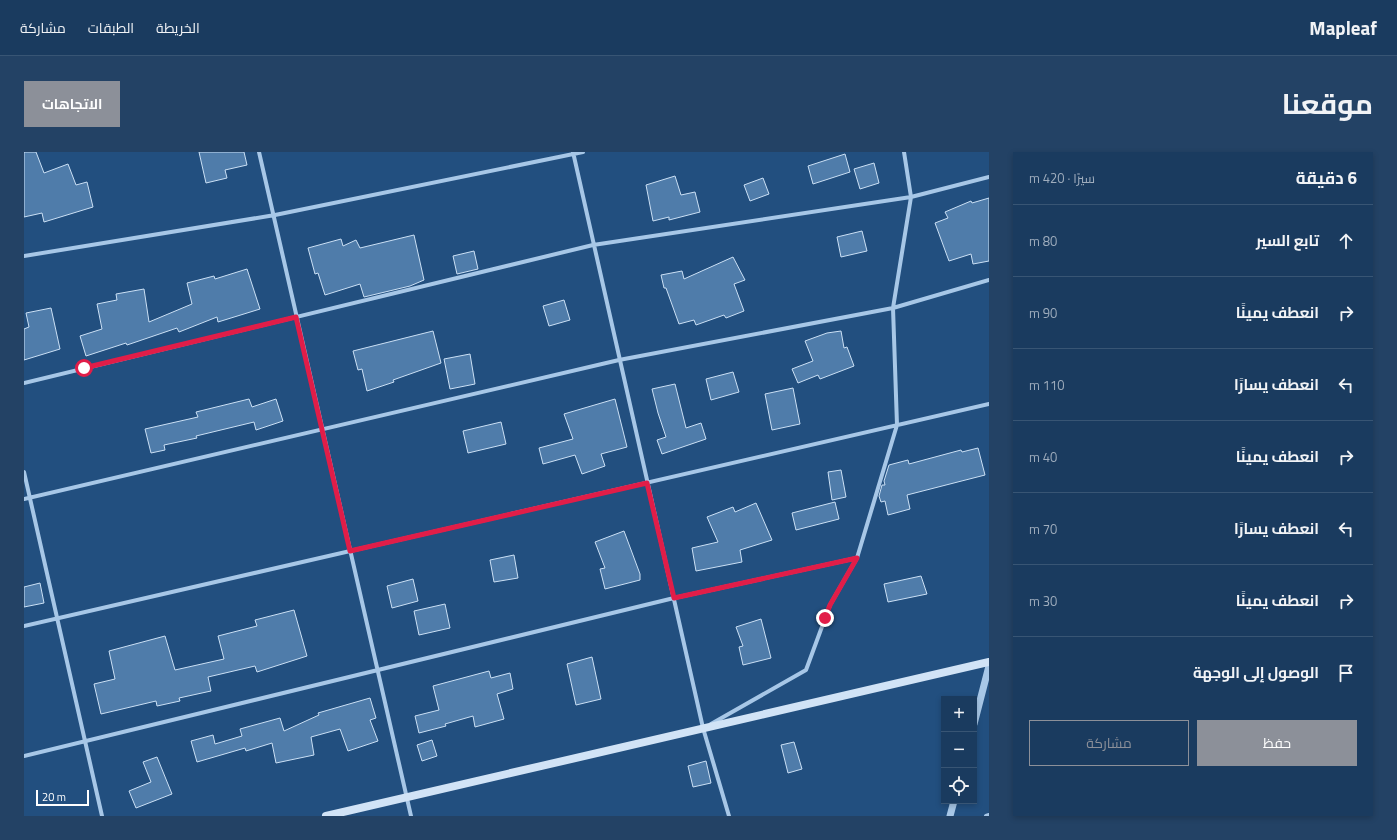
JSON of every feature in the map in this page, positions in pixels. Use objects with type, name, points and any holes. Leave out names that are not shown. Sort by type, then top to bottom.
[{"type":"main road","points":[[326,816],[989,662]]},
{"type":"street","points":[[260,152],[296,317],[411,816]]},
{"type":"street","points":[[24,256],[274,215],[583,152]]},
{"type":"street","points":[[703,728],[806,670],[830,605],[857,558],[896,425],[893,308],[911,197],[904,152]]},
{"type":"street","points":[[573,153],[703,728],[729,816]]},
{"type":"street","points":[[24,382],[593,245],[911,197],[989,177]]},
{"type":"street","points":[[24,499],[619,360],[893,308],[989,280]]},
{"type":"street","points":[[24,626],[989,404]]},
{"type":"street","points":[[24,472],[102,816]]},
{"type":"street","points":[[24,756],[674,598],[857,558]]},
{"type":"street","points":[[977,712],[989,666]]},
{"type":"street","points":[[950,816],[953,804]]},
{"type":"building","points":[[24,152],[36,152],[44,173],[68,164],[76,185],[87,182],[93,207],[44,222],[42,213],[24,217]]},
{"type":"building","points":[[199,152],[244,152],[247,165],[225,170],[227,178],[206,183]]},
{"type":"building","points":[[845,154],[850,172],[813,184],[808,166]]},
{"type":"building","points":[[874,163],[879,183],[860,189],[854,169]]},
{"type":"building","points":[[675,176],[681,195],[695,192],[700,212],[669,220],[669,217],[653,221],[646,185]]},
{"type":"building","points":[[763,178],[769,194],[750,201],[744,185]]},
{"type":"building","points":[[989,198],[989,261],[973,264],[971,254],[949,261],[935,223],[948,218],[945,212],[971,201],[972,203]]},
{"type":"building","points":[[862,231],[867,251],[841,257],[837,237]]},
{"type":"building","points":[[414,235],[424,280],[410,286],[364,297],[360,284],[325,295],[318,273],[315,274],[308,248],[341,239],[343,246],[356,240],[360,248]]},
{"type":"building","points":[[474,251],[478,269],[457,274],[453,256]]},
{"type":"building","points":[[733,257],[745,280],[734,284],[744,311],[726,318],[724,315],[696,325],[694,320],[679,324],[666,288],[664,288],[661,275],[682,271],[684,279]]},
{"type":"building","points":[[247,269],[260,309],[218,322],[217,317],[179,332],[177,328],[127,345],[126,343],[86,356],[80,336],[102,329],[97,304],[117,300],[116,294],[144,289],[149,322],[192,304],[187,283],[214,276],[215,279]]},
{"type":"building","points":[[564,300],[570,320],[549,326],[543,306]]},
{"type":"building","points":[[51,308],[60,349],[24,360],[24,329],[29,327],[26,313]]},
{"type":"building","points":[[433,331],[441,363],[367,391],[362,369],[358,370],[353,351]]},
{"type":"building","points":[[841,331],[844,348],[847,347],[854,366],[820,379],[818,375],[798,383],[792,369],[813,361],[805,341],[827,333]]},
{"type":"building","points":[[470,354],[475,384],[450,389],[444,359]]},
{"type":"building","points":[[733,372],[739,392],[711,400],[706,379]]},
{"type":"building","points":[[675,384],[686,428],[701,423],[706,439],[662,454],[657,440],[666,437],[652,389]]},
{"type":"building","points":[[793,388],[800,424],[772,430],[765,394]]},
{"type":"building","points":[[249,399],[252,407],[276,399],[283,421],[256,430],[254,422],[196,436],[197,438],[164,445],[165,450],[151,453],[145,429],[198,417],[196,412]]},
{"type":"building","points":[[615,399],[627,447],[601,454],[605,466],[582,474],[575,455],[543,464],[539,448],[573,439],[564,414]]},
{"type":"building","points":[[501,422],[506,444],[468,453],[463,431]]},
{"type":"building","points":[[978,448],[985,475],[907,495],[910,509],[888,515],[885,501],[881,502],[879,496],[882,485],[885,485],[884,481],[889,465],[908,460],[909,464],[961,450],[962,452]]},
{"type":"building","points":[[841,470],[846,497],[832,500],[828,472]]},
{"type":"building","points":[[835,502],[839,519],[796,530],[792,513]]},
{"type":"building","points":[[756,503],[772,540],[740,550],[742,562],[696,571],[692,548],[718,542],[707,517],[733,507],[735,512]]},
{"type":"building","points":[[624,531],[640,574],[640,580],[605,589],[600,569],[605,568],[595,542]]},
{"type":"building","points":[[514,555],[518,578],[494,582],[490,560]]},
{"type":"building","points":[[921,576],[927,594],[888,602],[884,584]]},
{"type":"building","points":[[413,579],[418,601],[392,608],[387,586]]},
{"type":"building","points":[[40,583],[44,603],[24,607],[24,587]]},
{"type":"building","points":[[445,604],[450,628],[419,635],[414,611]]},
{"type":"building","points":[[294,610],[307,656],[257,672],[255,666],[208,677],[211,691],[179,698],[180,701],[157,706],[156,701],[101,714],[94,684],[115,679],[109,651],[165,636],[175,670],[224,659],[218,636],[257,626],[255,620]]},
{"type":"building","points":[[761,619],[771,658],[743,665],[739,647],[743,646],[736,627]]},
{"type":"building","points":[[592,657],[601,699],[576,705],[567,664]]},
{"type":"building","points":[[489,671],[491,678],[510,673],[513,689],[497,694],[504,719],[475,727],[473,716],[445,724],[446,726],[419,733],[415,716],[439,710],[433,686]]},
{"type":"building","points":[[370,698],[376,718],[370,720],[378,741],[348,751],[340,729],[311,737],[314,755],[276,763],[272,743],[246,751],[245,748],[197,762],[191,741],[213,735],[215,744],[242,736],[240,729],[280,718],[284,731],[319,715],[318,713]]},
{"type":"building","points":[[432,740],[437,756],[422,761],[417,745]]},
{"type":"building","points":[[794,742],[802,769],[788,773],[781,745]]},
{"type":"building","points":[[157,757],[172,794],[136,808],[129,791],[151,782],[143,762]]},
{"type":"building","points":[[706,761],[711,783],[693,787],[688,766]]},
{"type":"route","points":[[84,368],[296,317],[350,551],[647,483],[674,598],[857,558],[830,605],[825,618]]}]
